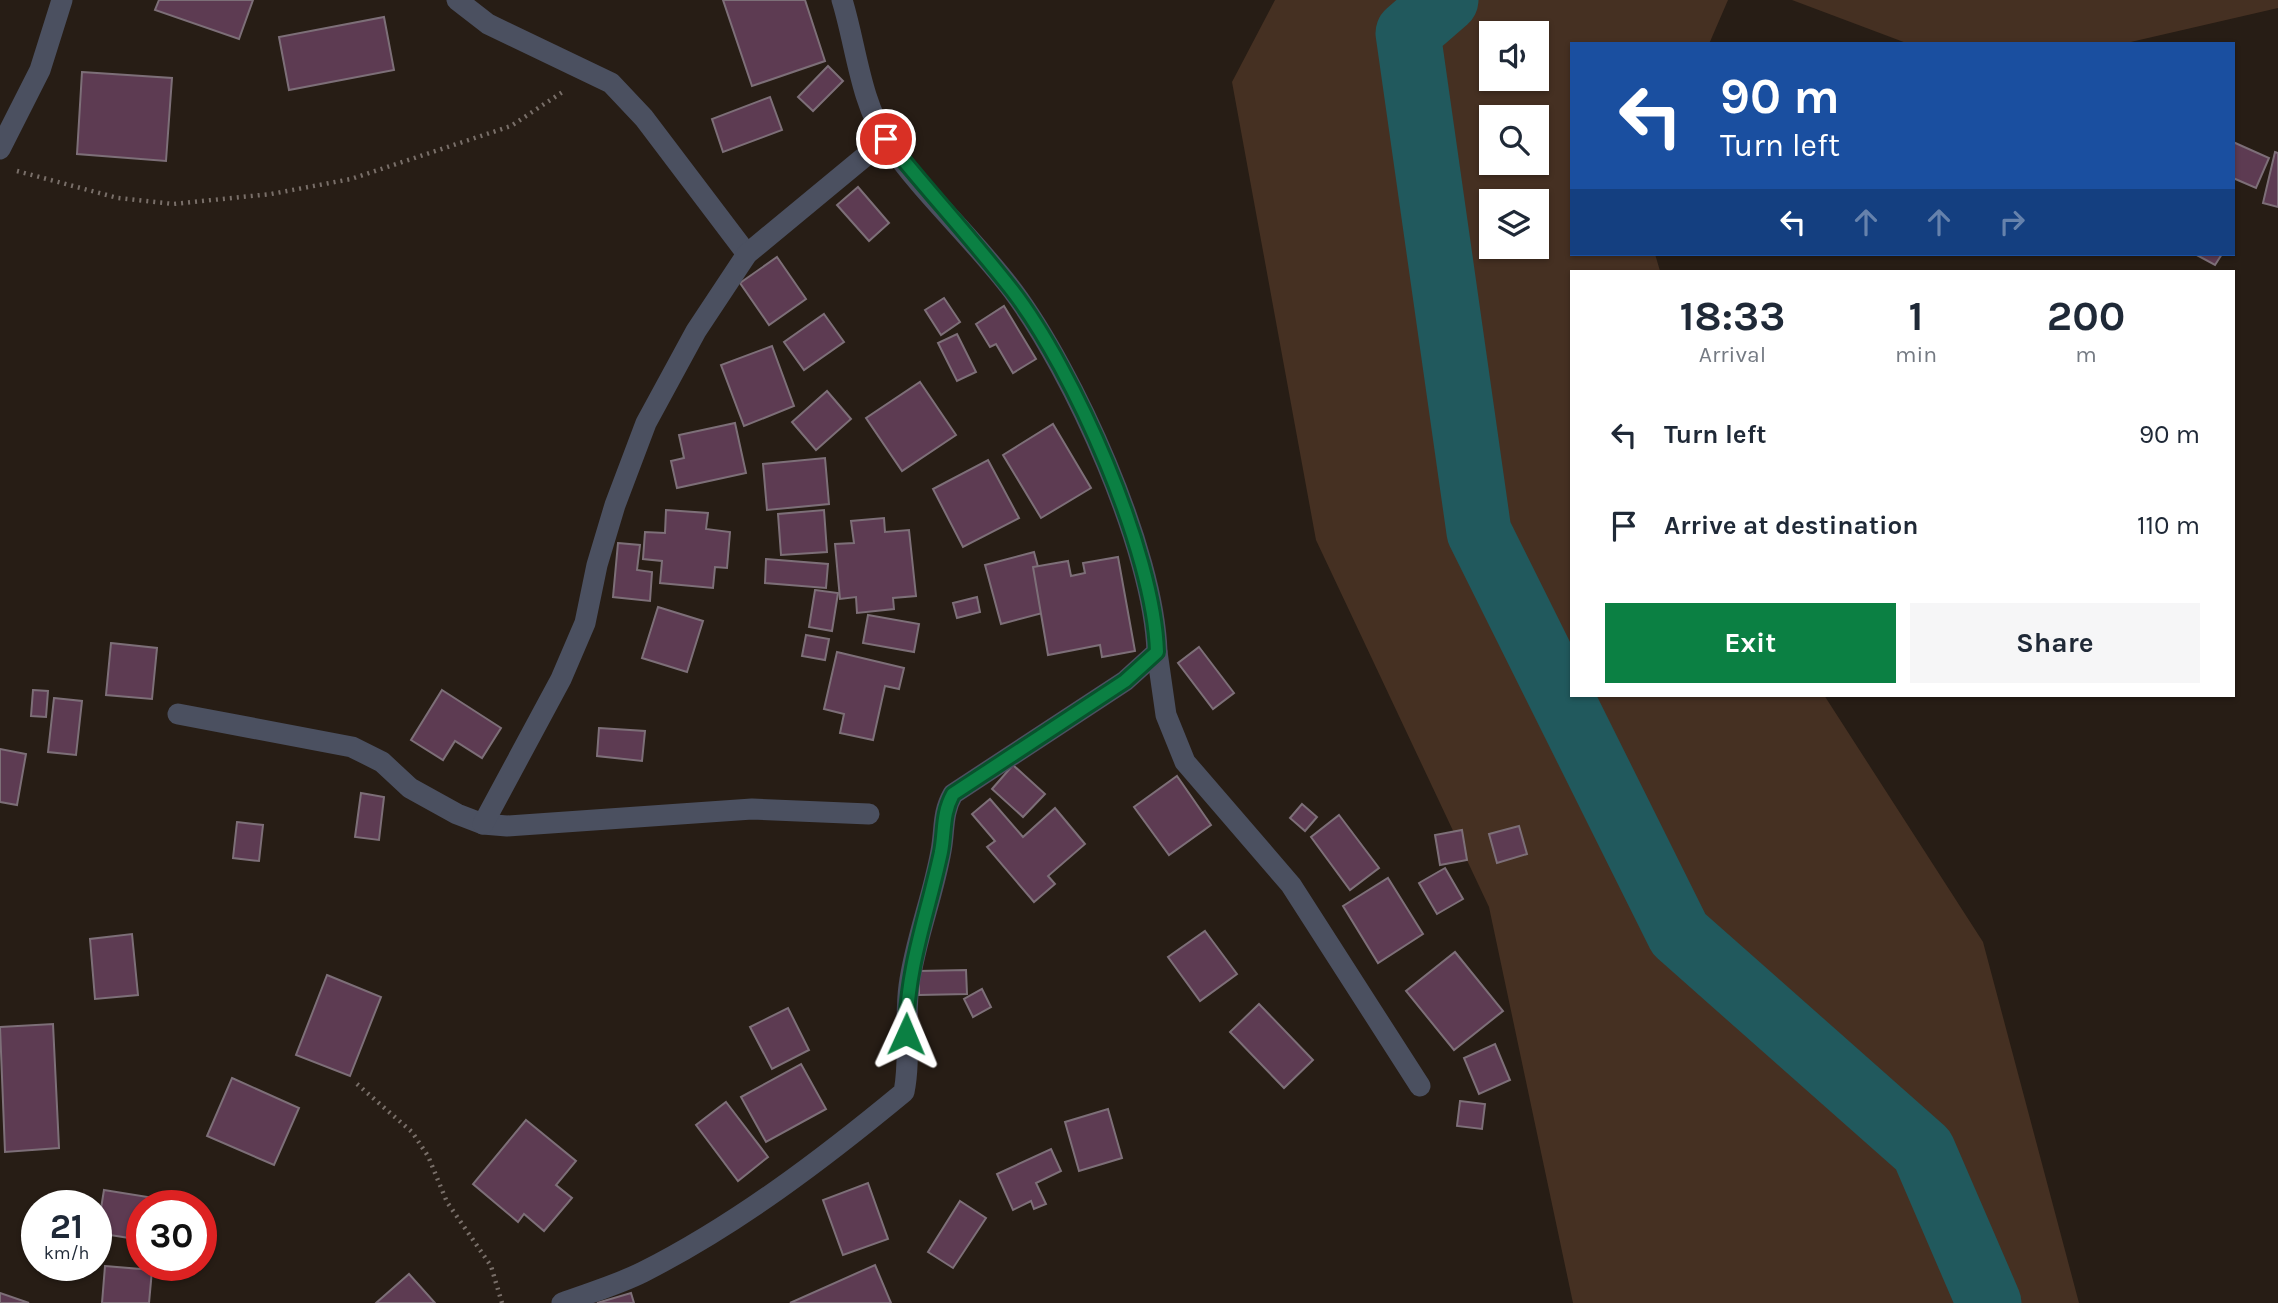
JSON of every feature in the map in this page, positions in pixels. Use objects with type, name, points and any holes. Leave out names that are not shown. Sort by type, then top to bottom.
[{"type":"street","points":[[0,149],[40,70],[62,0]]},
{"type":"street","points":[[457,0],[488,24],[611,83],[644,118],[747,254]]},
{"type":"street","points":[[842,0],[867,95],[886,139],[1013,292],[1067,376],[1133,539],[1156,628],[1166,715],[1185,762],[1291,886],[1420,1086]]},
{"type":"street","points":[[483,824],[561,679],[586,623],[615,505],[646,423],[696,331],[747,254],[886,139]]},
{"type":"street","points":[[562,1303],[639,1274],[697,1243],[784,1184],[904,1092],[909,1067],[907,1001],[913,957],[942,849],[944,810],[953,794],[1125,681],[1157,652]]},
{"type":"street","points":[[178,714],[352,747],[382,762],[410,788],[457,814],[483,824],[507,826],[752,809],[869,814]]},
{"type":"path","points":[[11,169],[118,198],[173,204],[271,194],[351,179],[511,126],[590,71]]},
{"type":"path","points":[[357,1084],[411,1132],[428,1156],[447,1202],[491,1266],[502,1303]]},
{"type":"shaded area","points":[[1275,0],[1728,0],[1710,42],[1570,42],[1570,256],[1656,256],[1660,270],[1570,270],[1570,697],[1825,697],[1983,942],[2079,1303],[1573,1303],[1489,907],[1316,540],[1232,82]]},
{"type":"shaded area","points":[[1792,0],[2278,0],[2278,8],[2131,42],[1904,42]]},
{"type":"building","points":[[159,0],[253,0],[239,39],[155,10]]},
{"type":"building","points":[[723,0],[805,0],[825,61],[752,86]]},
{"type":"building","points":[[384,17],[394,70],[289,90],[279,37]]},
{"type":"building","points":[[828,66],[843,81],[813,111],[798,97]]},
{"type":"building","points":[[82,72],[172,78],[166,161],[77,154]]},
{"type":"building","points":[[770,97],[782,130],[723,152],[712,119]]},
{"type":"building","points":[[2235,143],[2269,158],[2256,188],[2235,179]]},
{"type":"building","points":[[2275,152],[2278,153],[2278,207],[2263,203]]},
{"type":"building","points":[[858,187],[889,223],[869,241],[837,205]]},
{"type":"building","points":[[2199,256],[2221,256],[2215,265]]},
{"type":"building","points":[[777,257],[806,299],[769,325],[740,283]]},
{"type":"building","points":[[944,298],[960,322],[941,335],[925,310]]},
{"type":"building","points":[[1004,306],[1036,359],[1013,373],[996,344],[990,347],[976,324]]},
{"type":"building","points":[[824,314],[844,342],[804,370],[784,342]]},
{"type":"building","points":[[957,334],[976,372],[957,381],[938,343]]},
{"type":"building","points":[[772,346],[794,406],[744,426],[721,365]]},
{"type":"building","points":[[920,382],[956,435],[902,471],[866,418]]},
{"type":"building","points":[[827,391],[851,419],[816,450],[792,422]]},
{"type":"building","points":[[735,423],[746,473],[677,488],[671,461],[684,458],[679,435]]},
{"type":"building","points":[[1053,424],[1091,488],[1041,518],[1003,455]]},
{"type":"building","points":[[825,458],[829,504],[767,510],[763,464]]},
{"type":"building","points":[[988,460],[1019,518],[963,547],[933,489]]},
{"type":"building","points":[[666,510],[708,513],[706,529],[730,532],[727,568],[715,567],[713,588],[660,583],[662,561],[643,559],[645,532],[665,533]]},
{"type":"building","points":[[824,510],[827,552],[781,555],[778,514]]},
{"type":"building","points":[[884,518],[885,532],[909,530],[916,596],[893,598],[894,609],[857,613],[856,597],[840,599],[835,544],[854,543],[851,521]]},
{"type":"building","points":[[618,543],[640,545],[637,570],[652,572],[650,601],[613,597]]},
{"type":"building","points":[[1034,552],[1050,611],[1001,624],[985,565]]},
{"type":"building","points":[[1118,557],[1135,651],[1102,657],[1100,645],[1048,655],[1033,567],[1068,561],[1071,576],[1085,573],[1083,563]]},
{"type":"building","points":[[766,559],[828,564],[826,588],[765,583]]},
{"type":"building","points":[[815,590],[838,593],[832,631],[809,627]]},
{"type":"building","points":[[977,597],[980,612],[957,618],[953,603]]},
{"type":"building","points":[[658,607],[703,621],[687,672],[642,658]]},
{"type":"building","points":[[868,615],[919,624],[914,652],[863,643]]},
{"type":"building","points":[[806,635],[829,639],[825,660],[802,656]]},
{"type":"building","points":[[111,643],[157,648],[152,699],[106,695]]},
{"type":"building","points":[[1199,647],[1234,693],[1213,709],[1178,663]]},
{"type":"building","points":[[837,652],[904,668],[899,689],[885,686],[873,740],[840,733],[844,714],[824,709]]},
{"type":"building","points":[[33,690],[48,691],[46,717],[31,716]]},
{"type":"building","points":[[442,690],[501,728],[482,758],[455,741],[443,760],[411,740]]},
{"type":"building","points":[[54,698],[82,701],[76,755],[48,752]]},
{"type":"building","points":[[599,728],[645,731],[642,761],[597,756]]},
{"type":"building","points":[[0,749],[26,754],[17,805],[0,802]]},
{"type":"building","points":[[1013,765],[1045,794],[1023,817],[992,789]]},
{"type":"building","points":[[1177,776],[1211,825],[1169,855],[1134,807]]},
{"type":"building","points":[[361,793],[384,797],[379,840],[355,837]]},
{"type":"building","points":[[990,799],[1023,837],[1055,808],[1085,844],[1048,876],[1055,884],[1034,902],[987,847],[995,841],[972,814]]},
{"type":"building","points":[[1302,804],[1317,817],[1305,831],[1290,818]]},
{"type":"building","points":[[1339,815],[1379,868],[1350,890],[1311,837]]},
{"type":"building","points":[[237,822],[263,825],[259,861],[233,858]]},
{"type":"building","points":[[1519,826],[1527,854],[1497,863],[1489,834]]},
{"type":"building","points":[[1462,830],[1467,860],[1440,865],[1435,835]]},
{"type":"building","points":[[1445,868],[1463,899],[1437,914],[1419,883]]},
{"type":"building","points":[[1388,878],[1423,934],[1378,963],[1343,906]]},
{"type":"building","points":[[1205,931],[1237,974],[1200,1001],[1168,957]]},
{"type":"building","points":[[132,934],[138,995],[95,999],[90,939]]},
{"type":"building","points":[[1455,952],[1503,1011],[1454,1050],[1406,991]]},
{"type":"building","points":[[966,970],[967,994],[919,995],[919,971]]},
{"type":"building","points":[[327,975],[381,997],[350,1076],[296,1055]]},
{"type":"building","points":[[982,989],[991,1007],[973,1017],[964,999]]},
{"type":"building","points":[[1259,1004],[1313,1060],[1284,1088],[1230,1032]]},
{"type":"building","points":[[788,1008],[809,1050],[772,1069],[750,1027]]},
{"type":"building","points":[[53,1024],[59,1148],[5,1152],[0,1027]]},
{"type":"building","points":[[1495,1044],[1510,1080],[1479,1094],[1464,1058]]},
{"type":"building","points":[[801,1064],[826,1109],[766,1142],[741,1097]]},
{"type":"building","points":[[232,1078],[299,1108],[274,1165],[207,1136]]},
{"type":"building","points":[[1460,1101],[1485,1104],[1482,1129],[1457,1126]]},
{"type":"building","points":[[726,1102],[768,1157],[738,1181],[696,1125]]},
{"type":"building","points":[[1108,1109],[1122,1158],[1079,1171],[1065,1122]]},
{"type":"building","points":[[526,1120],[576,1161],[556,1185],[572,1198],[544,1231],[524,1214],[518,1222],[473,1184]]},
{"type":"building","points":[[1051,1149],[1061,1171],[1036,1183],[1046,1204],[1034,1209],[1031,1201],[1013,1210],[997,1174]]},
{"type":"building","points":[[868,1183],[888,1239],[843,1255],[823,1200]]},
{"type":"building","points":[[112,1191],[126,1194],[126,1238],[112,1235]]},
{"type":"building","points":[[960,1201],[986,1218],[953,1268],[928,1252]]},
{"type":"building","points":[[875,1265],[891,1303],[790,1303]]},
{"type":"building","points":[[112,1267],[126,1268],[126,1281],[151,1281],[149,1303],[102,1303],[104,1281],[112,1281]]},
{"type":"building","points":[[409,1274],[435,1303],[376,1303]]},
{"type":"building","points":[[0,1293],[29,1303],[0,1303]]},
{"type":"building","points":[[631,1293],[634,1303],[597,1303]]},
{"type":"waterway","points":[[1446,0],[1408,33],[1479,532],[1679,934],[1923,1150],[1989,1303]]},
{"type":"route","points":[[886,139],[1013,292],[1067,376],[1109,473],[1133,539],[1156,628],[1157,652],[1145,666],[1125,681],[953,794],[944,810],[942,849],[913,957],[906,1034]]}]
